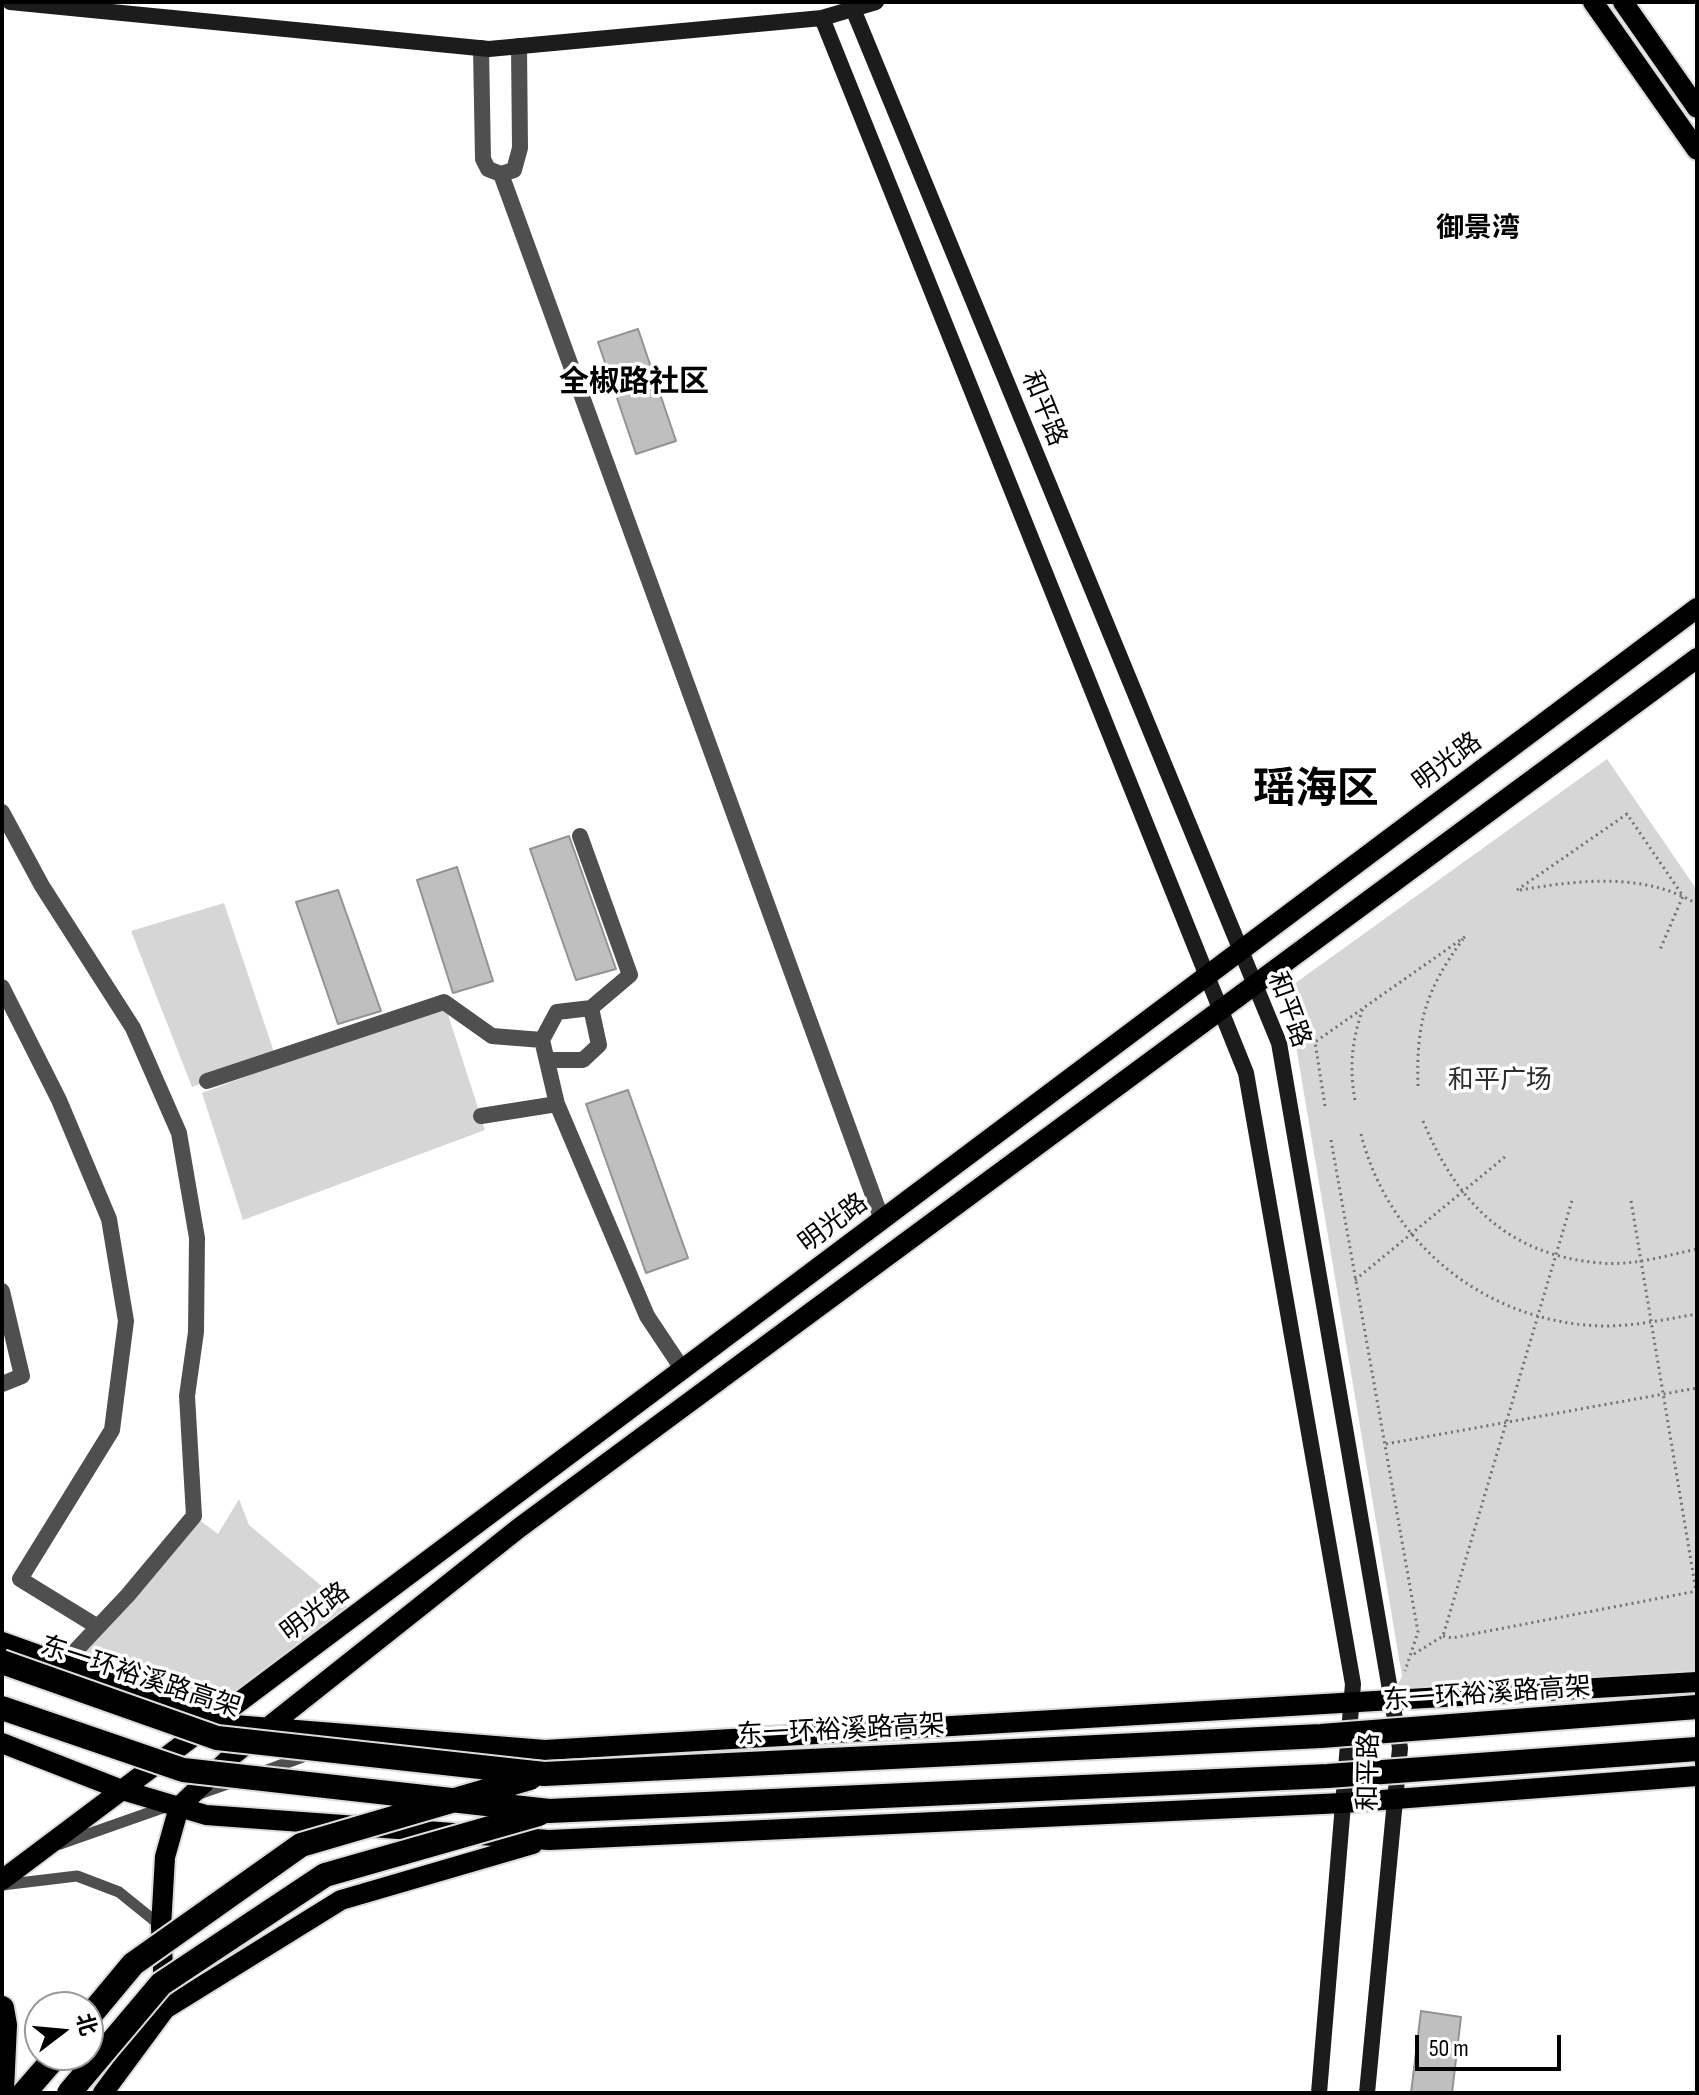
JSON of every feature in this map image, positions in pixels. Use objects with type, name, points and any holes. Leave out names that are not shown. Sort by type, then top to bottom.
[{"type":"highway","name":"东一环裕溪路高架","points":[[2,1662],[217,1738],[544,1774],[1321,1736],[1697,1707]]},
{"type":"highway","points":[[2,1708],[183,1770],[549,1811],[1328,1776],[1697,1749]]},
{"type":"highway","points":[[104,1999],[133,1964],[301,1845],[544,1774]]},
{"type":"highway","points":[[69,2093],[161,1984],[325,1875],[549,1811]]},
{"type":"highway","points":[[2,2008],[5,2025],[2,2090]]},
{"type":"highway","points":[[24,2093],[43,2071]]},
{"type":"main road","points":[[10,2],[481,48],[822,18],[876,2]]},
{"type":"main road","points":[[1593,2],[1697,150]]},
{"type":"main road","points":[[1623,2],[1697,108]]},
{"type":"main road","name":"和平路","points":[[853,9],[1279,1043],[1400,1748],[1367,2093]]},
{"type":"main road","name":"和平路","points":[[822,18],[1246,1073],[1353,1684],[1319,2093]]},
{"type":"main road","name":"明光路","points":[[2,1883],[1697,608]]},
{"type":"main road","points":[[165,2009],[161,1927],[165,1857],[179,1803],[267,1727],[519,1528],[1697,658]]},
{"type":"main road","points":[[2,1642],[218,1719],[267,1727],[545,1750],[1697,1682]]},
{"type":"main road","points":[[2,1743],[122,1790],[179,1803],[206,1815],[549,1840],[1343,1803],[1697,1776]]},
{"type":"main road","points":[[103,2093],[165,2009],[341,1900],[549,1840]]},
{"type":"street","points":[[481,48],[483,159],[488,169],[501,174],[514,170],[520,148],[519,46]]},
{"type":"street","points":[[501,174],[882,1220]]},
{"type":"street","points":[[2,812],[42,886],[133,1028],[179,1133],[197,1238],[196,1332],[187,1396],[194,1516],[63,1664]]},
{"type":"street","points":[[580,836],[630,975],[591,1008],[557,1012],[542,1040],[557,1104],[647,1316],[683,1370]]},
{"type":"street","points":[[2,987],[59,1100],[109,1219],[126,1321],[112,1430],[20,1579],[98,1627]]},
{"type":"street","points":[[207,1081],[444,1002],[492,1036],[542,1040]]},
{"type":"street","points":[[547,1060],[583,1060],[599,1045],[591,1008]]},
{"type":"street","points":[[481,1116],[557,1104]]},
{"type":"street","points":[[2,1291],[22,1376],[2,1384]]},
{"type":"lane","points":[[42,1851],[364,1735]]},
{"type":"lane","points":[[2,1883],[77,1876],[119,1892],[161,1927]]},
{"type":"path","points":[[1683,896],[1627,814],[1517,890],[1572,881],[1632,882],[1683,896],[1697,904]]},
{"type":"path","points":[[1659,952],[1683,896]]},
{"type":"path","points":[[1325,1106],[1315,1042],[1466,936],[1435,977],[1417,1051],[1418,1086]]},
{"type":"path","points":[[1355,1100],[1350,1074],[1352,1049],[1363,1008]]},
{"type":"path","points":[[1423,1121],[1439,1160],[1462,1192],[1480,1215],[1511,1237],[1555,1255],[1601,1264],[1641,1262],[1697,1249]]},
{"type":"path","points":[[1361,1134],[1369,1166],[1385,1198],[1411,1234],[1462,1282],[1495,1301],[1537,1316],[1607,1326],[1697,1314]]},
{"type":"path","points":[[1331,1140],[1418,1632],[1412,1656],[1391,1700]]},
{"type":"path","points":[[1355,1280],[1506,1156]]},
{"type":"path","points":[[1412,1656],[1443,1636],[1573,1197]]},
{"type":"path","points":[[1443,1636],[1452,1638],[1696,1591],[1631,1201]]},
{"type":"path","points":[[1385,1444],[1697,1388]]},
{"type":"green space","name":"和平广场","points":[[1607,759],[1697,890],[1697,1682],[1391,1700],[1402,1676],[1293,1028],[1294,984]]},
{"type":"green space","points":[[224,903],[276,1058],[192,1087],[131,931]]},
{"type":"green space","points":[[444,1002],[485,1130],[243,1220],[202,1093]]},
{"type":"green space","points":[[239,1499],[249,1525],[356,1615],[218,1719],[63,1664],[194,1516],[218,1534]]},
{"type":"building","points":[[638,329],[676,441],[636,454],[598,342]]},
{"type":"building","points":[[569,836],[616,969],[576,980],[530,849]]},
{"type":"building","points":[[457,867],[493,981],[453,993],[417,880]]},
{"type":"building","points":[[338,890],[381,1011],[338,1024],[296,902]]},
{"type":"building","points":[[628,1090],[688,1258],[646,1273],[586,1104]]},
{"type":"building","points":[[1421,2011],[1461,2017],[1452,2093],[1411,2093]]},
{"type":"district","name":"御景湾","points":[[1478,230]]},
{"type":"district","name":"全椒路社区","points":[[634,383]]},
{"type":"district","name":"瑶海区","points":[[1316,791]]}]
